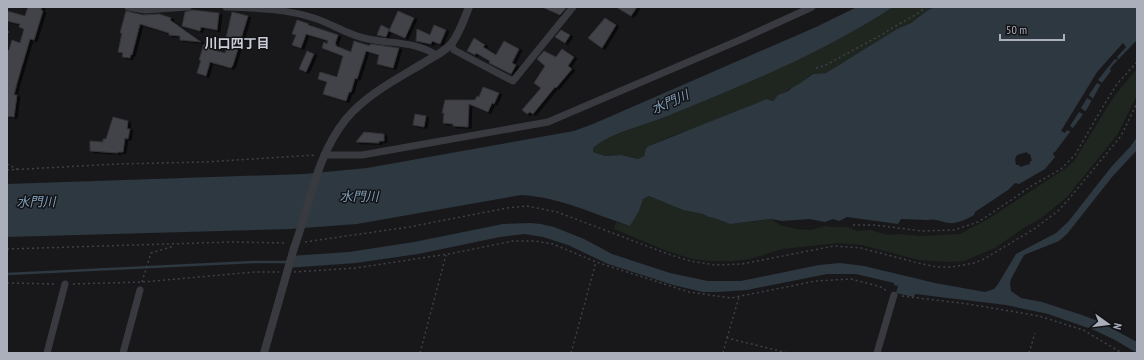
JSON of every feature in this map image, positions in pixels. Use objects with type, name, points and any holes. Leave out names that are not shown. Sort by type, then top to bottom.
[{"type":"street","points":[[128,7],[145,10],[188,7]]},
{"type":"street","points":[[226,7],[287,9],[368,39],[419,46],[436,55]]},
{"type":"street","points":[[264,353],[296,243],[324,155],[338,130],[346,119],[366,99],[451,44],[469,7]]},
{"type":"street","points":[[451,44],[454,50],[513,81],[573,7]]},
{"type":"street","points":[[324,155],[362,155],[548,122],[561,118],[812,7]]},
{"type":"street","points":[[47,353],[65,284]]},
{"type":"street","points":[[123,353],[140,290]]},
{"type":"street","points":[[877,353],[894,295]]},
{"type":"path","points":[[816,68],[824,66],[883,34],[926,7]]},
{"type":"path","points":[[853,225],[922,231],[947,231],[978,222],[1034,185],[1062,169],[1069,162],[1075,155],[1117,84],[1137,62]]},
{"type":"path","points":[[7,249],[231,242],[296,243],[386,231],[507,208],[527,206],[557,212],[668,254],[703,264],[742,264],[834,246],[861,248],[927,265],[944,267],[958,266],[974,263],[984,259],[1034,229],[1058,211],[1086,180],[1121,136],[1137,103]]},
{"type":"path","points":[[7,170],[117,164],[204,162],[324,155]]},
{"type":"path","points":[[7,164],[19,170]]},
{"type":"path","points":[[290,272],[356,268],[446,254],[513,241],[534,241],[553,244],[596,262],[689,292],[731,298],[816,281],[851,279],[881,287],[894,295],[968,304],[1039,316],[1083,330],[1122,353]]},
{"type":"path","points":[[144,278],[149,256],[171,247],[173,244]]},
{"type":"path","points":[[420,353],[446,254]]},
{"type":"path","points":[[571,353],[596,262]]},
{"type":"path","points":[[7,283],[65,284],[142,282],[255,272],[283,272]]},
{"type":"path","points":[[723,353],[739,296]]},
{"type":"path","points":[[1029,353],[1035,333]]},
{"type":"path","points":[[727,338],[788,353]]},
{"type":"shaded area","points":[[893,7],[935,7],[928,10],[911,23],[897,29],[826,73],[816,73],[811,75],[800,84],[789,89],[773,101],[766,99],[709,123],[672,136],[649,146],[645,151],[644,156],[638,159],[621,155],[605,156],[593,152],[593,148],[612,136],[668,116],[767,74],[844,36]]},
{"type":"shaded area","points":[[1137,69],[1137,95],[1117,135],[1067,197],[1040,219],[1025,227],[995,248],[964,261],[951,262],[919,260],[862,245],[838,243],[783,249],[750,259],[710,261],[692,259],[667,251],[614,229],[616,222],[630,226],[639,211],[643,199],[649,196],[683,210],[703,214],[726,223],[771,219],[780,225],[796,229],[811,230],[825,226],[847,227],[857,231],[870,230],[888,235],[899,234],[920,236],[960,234],[988,219],[1066,168],[1074,161],[1115,95]]},
{"type":"water","name":"水門川","points":[[857,7],[893,7],[844,36],[793,62],[658,120],[612,136],[593,148],[593,152],[605,156],[621,155],[638,159],[644,156],[646,148],[649,146],[766,99],[773,101],[778,95],[788,91],[813,74],[826,73],[897,29],[911,23],[928,10],[935,7],[1137,7],[1137,40],[1112,66],[1110,69],[1111,71],[1101,84],[1087,109],[1054,152],[1053,154],[1055,157],[1045,169],[1019,184],[1015,183],[1008,190],[975,212],[974,215],[955,223],[933,219],[901,219],[898,224],[847,217],[839,221],[833,219],[825,222],[809,219],[782,221],[771,219],[730,224],[703,214],[683,210],[649,196],[643,199],[639,211],[630,226],[549,199],[521,195],[357,224],[290,229],[7,237],[7,184],[304,174],[367,168],[574,131],[816,27]]},
{"type":"water","points":[[1137,137],[1137,150],[1112,177],[1067,234],[1059,241],[1024,255],[1011,279],[1010,284],[1011,291],[1021,298],[1042,302],[1098,321],[1137,342],[1137,353],[1094,330],[1048,314],[1006,305],[915,294],[914,297],[896,293],[898,286],[894,285],[894,283],[856,274],[827,274],[747,290],[703,292],[673,285],[608,264],[568,245],[543,237],[525,234],[500,237],[418,254],[356,263],[286,268],[290,256],[349,252],[414,242],[503,224],[530,223],[554,227],[584,239],[612,254],[670,273],[708,281],[741,281],[819,265],[840,263],[864,266],[935,283],[985,292],[994,289],[1016,254],[1056,233],[1068,222]]},
{"type":"pier","points":[[1123,43],[1126,47],[1117,57],[1118,59],[1115,59],[1098,80],[1102,83],[1101,85],[1097,83],[1089,95],[1093,99],[1092,101],[1087,98],[1081,108],[1086,112],[1084,115],[1079,112],[1070,126],[1074,129],[1071,132],[1067,130],[1065,133],[1061,131],[1097,72]]},
{"type":"pier","points":[[1027,152],[1030,154],[1032,161],[1030,161],[1030,164],[1020,167],[1019,165],[1016,165],[1015,159],[1017,155]]},
{"type":"building","points":[[28,7],[42,7],[41,10],[43,11],[34,40],[30,39],[17,83],[14,95],[17,95],[14,117],[7,116],[7,50],[9,50],[12,40],[20,43],[24,29],[19,27],[20,24],[7,21],[7,11],[25,16]]},
{"type":"building","points":[[542,7],[567,7],[560,15]]},
{"type":"building","points":[[616,7],[637,7],[631,16]]},
{"type":"building","points":[[192,10],[219,13],[217,30],[201,27],[200,31],[182,26],[185,12]]},
{"type":"building","points":[[126,11],[143,15],[159,14],[171,18],[170,20],[201,42],[180,40],[180,36],[169,35],[169,33],[140,24],[132,55],[131,54],[130,58],[123,57],[123,53],[118,52],[122,33],[120,33]]},
{"type":"building","points":[[398,11],[414,18],[405,38],[389,31]]},
{"type":"building","points":[[232,12],[248,16],[233,65],[231,68],[210,62],[206,76],[197,73],[204,44],[213,50],[225,53],[230,39],[226,38]]},
{"type":"building","points":[[605,18],[616,25],[602,48],[588,38]]},
{"type":"building","points":[[297,20],[338,35],[335,44],[336,46],[351,52],[354,41],[370,46],[370,44],[399,48],[393,68],[377,64],[379,55],[366,51],[357,79],[355,78],[351,92],[349,92],[346,101],[323,94],[327,82],[318,79],[320,72],[337,77],[343,56],[322,48],[324,42],[327,44],[328,41],[306,34],[301,48],[292,45],[296,35],[292,34]]},
{"type":"building","points":[[381,25],[389,29],[386,37],[377,35]]},
{"type":"building","points":[[434,25],[446,30],[440,44],[432,41],[431,44],[416,41],[417,29],[430,35]]},
{"type":"building","points":[[561,30],[570,35],[565,43],[555,37]]},
{"type":"building","points":[[474,38],[485,45],[483,47],[496,55],[504,41],[519,49],[512,63],[516,65],[511,74],[489,63],[490,61],[476,53],[475,55],[467,51]]},
{"type":"building","points":[[562,49],[574,57],[568,66],[572,69],[533,114],[530,112],[527,114],[522,110],[541,88],[534,83],[545,66],[537,59],[544,51],[556,57]]},
{"type":"building","points":[[307,51],[314,54],[306,72],[299,69]]},
{"type":"building","points":[[483,87],[499,93],[488,112],[469,104],[468,127],[453,126],[453,124],[443,123],[444,113],[442,113],[445,100],[475,100],[477,96],[479,97]]},
{"type":"building","points":[[415,114],[426,116],[424,127],[413,125]]},
{"type":"building","points":[[113,117],[128,121],[127,129],[130,129],[128,139],[125,138],[123,152],[90,151],[90,141],[103,142],[103,139],[106,139]]},
{"type":"building","points":[[364,132],[384,134],[384,141],[379,141],[379,143],[356,142]]},
{"type":"waterway","points":[[7,274],[253,262],[289,262]]},
{"type":"district","name":"川口四丁目","points":[[237,43]]}]
